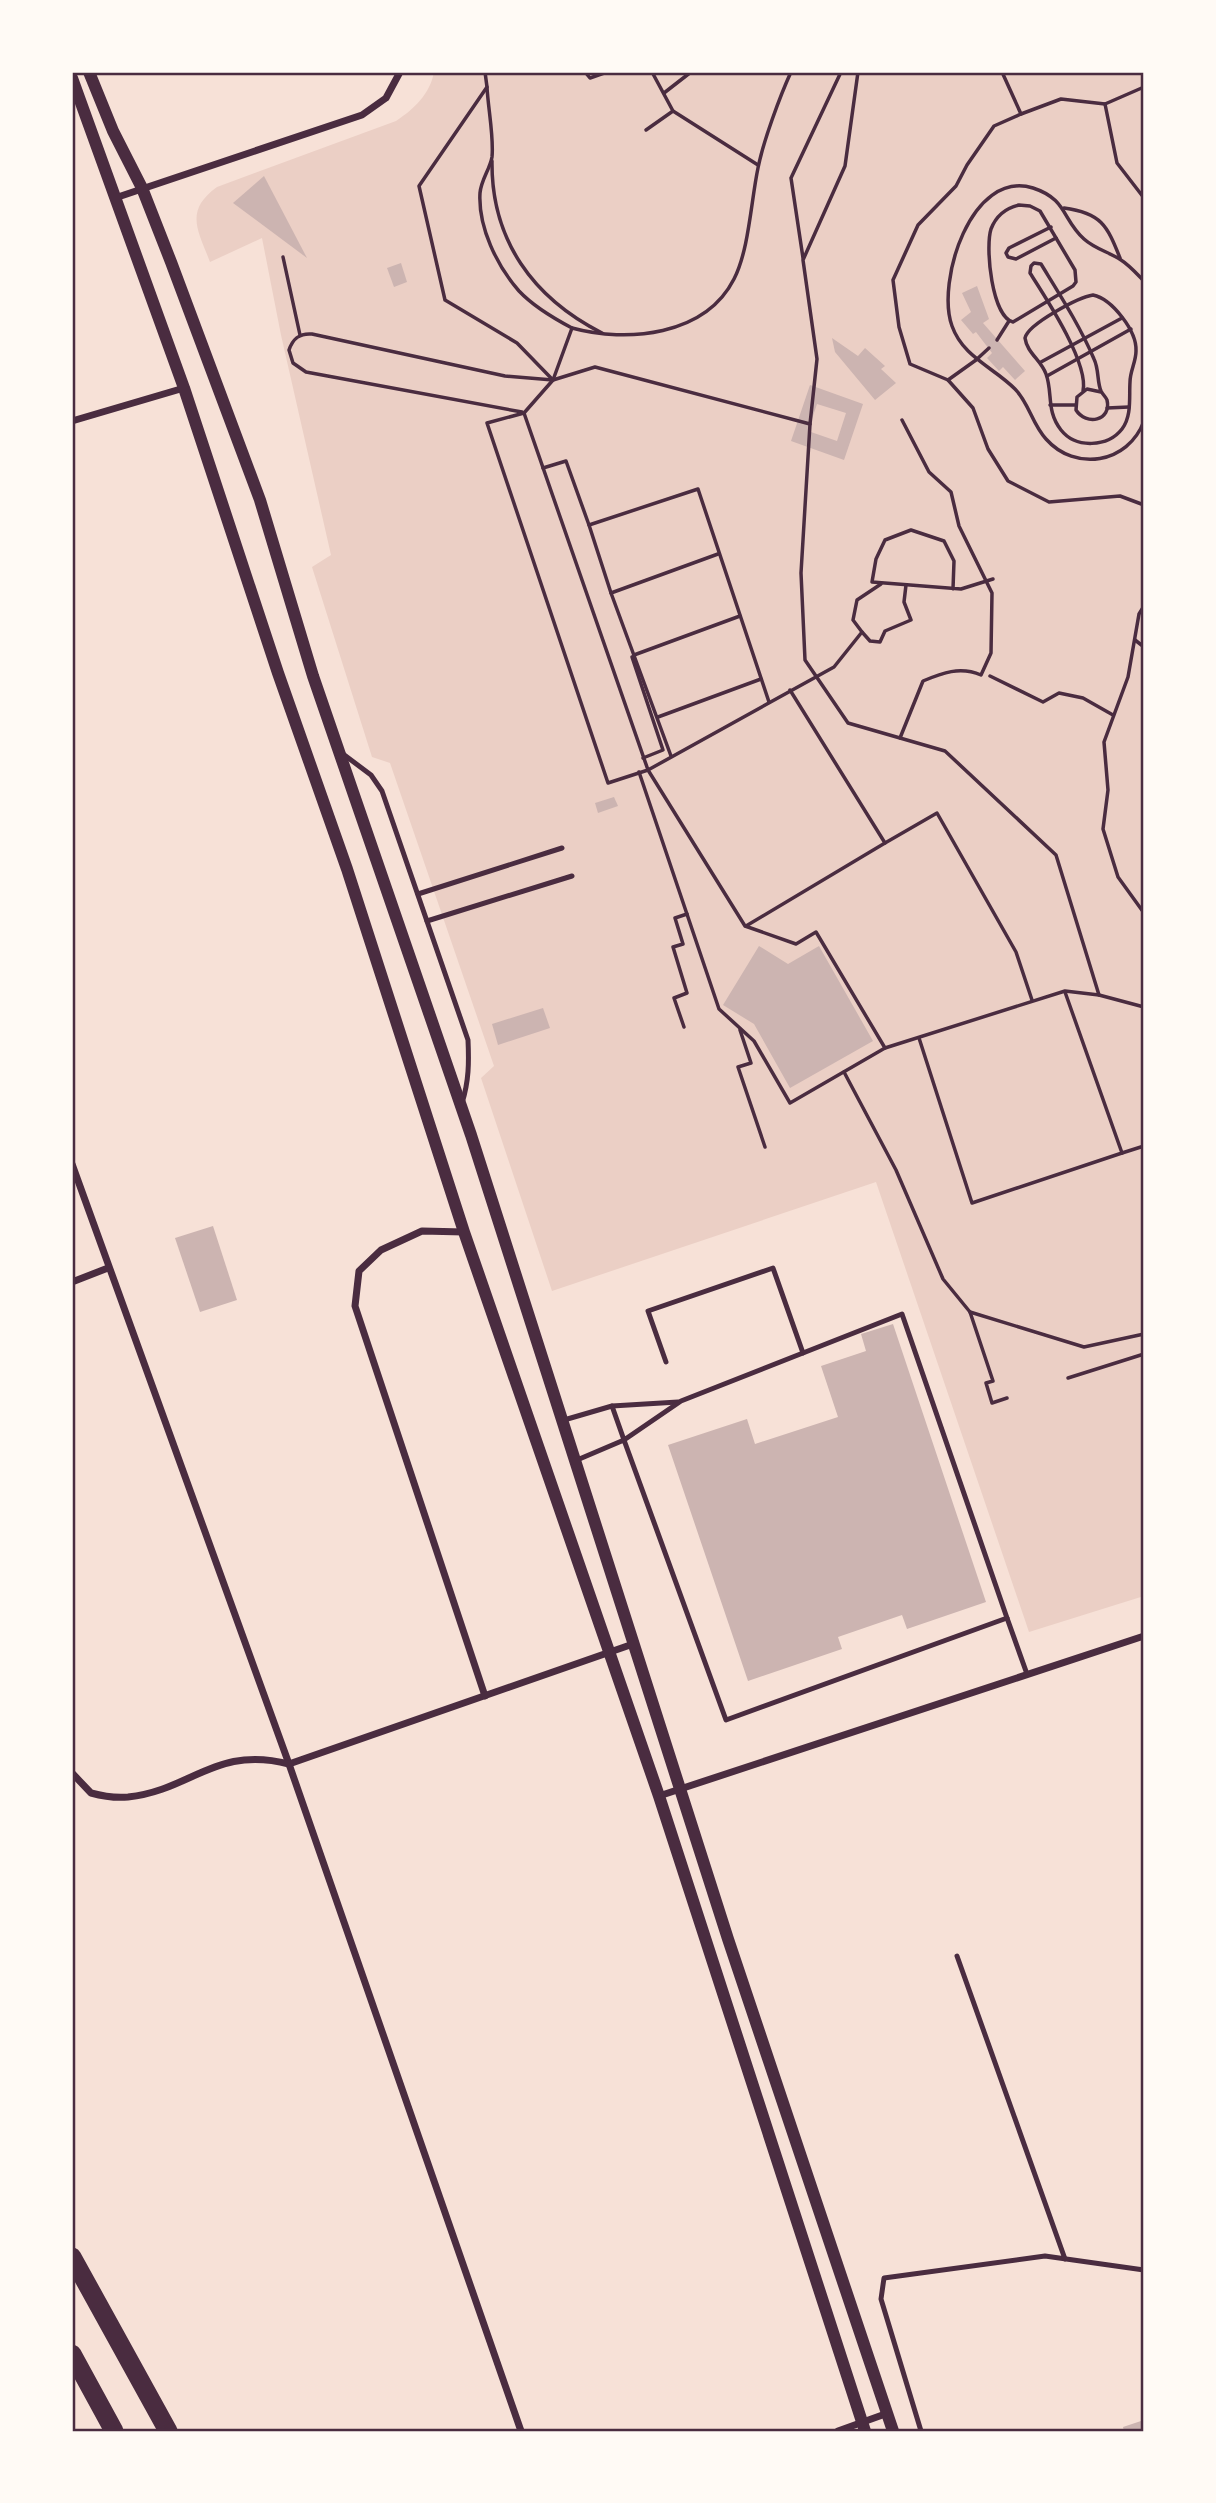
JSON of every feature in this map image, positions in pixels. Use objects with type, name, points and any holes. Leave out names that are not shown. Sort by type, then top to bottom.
[{"type":"highway","points":[[72,2257],[168,2431]]},
{"type":"highway","points":[[72,2354],[114,2431]]},
{"type":"street","points":[[89,72],[113,131],[142,188],[186,298],[260,500],[313,676],[461,1107],[727,1939],[893,2431]]},
{"type":"street","points":[[115,198],[362,115],[386,98],[400,72]]},
{"type":"street","points":[[72,78],[184,388],[347,869],[464,1232],[659,1796],[863,2426]]},
{"type":"street","points":[[72,421],[184,388]]},
{"type":"street","points":[[72,1164],[289,1764],[522,2431]]},
{"type":"street","points":[[464,1232],[422,1231],[381,1250],[359,1271],[355,1306],[485,1696]]},
{"type":"street","points":[[72,1282],[108,1268]]},
{"type":"street","points":[[659,1796],[1144,1636]]},
{"type":"street","points":[[72,1773],[90,1793],[127,1797],[167,1786],[223,1763],[242,1759],[265,1759],[289,1764],[633,1644]]},
{"type":"street","points":[[838,2431],[863,2426],[888,2413]]},
{"type":"lane","points":[[340,752],[371,775],[382,791],[428,921],[468,1040],[468,1085],[461,1107]]},
{"type":"lane","points":[[418,894],[562,848]]},
{"type":"lane","points":[[428,921],[572,876]]},
{"type":"lane","points":[[666,1362],[648,1311],[773,1268],[803,1353]]},
{"type":"lane","points":[[574,1462],[624,1440],[681,1401],[902,1314],[1027,1674]]},
{"type":"lane","points":[[561,1421],[611,1406],[681,1401]]},
{"type":"lane","points":[[611,1406],[726,1720],[1007,1618]]},
{"type":"lane","points":[[957,1956],[1065,2259]]},
{"type":"lane","points":[[921,2431],[881,2299],[884,2278],[1045,2256],[1144,2270]]},
{"type":"path","points":[[485,72],[496,206],[501,224],[521,264],[544,293],[562,309],[607,335]]},
{"type":"path","points":[[585,72],[590,78],[607,72]]},
{"type":"path","points":[[652,72],[673,111],[758,165]]},
{"type":"path","points":[[664,93],[691,72]]},
{"type":"path","points":[[492,159],[482,181],[480,194],[484,224],[492,247],[519,291],[552,317],[572,328],[607,335],[635,335],[664,330],[696,317],[719,301],[734,279],[740,265],[758,165],[791,72]]},
{"type":"path","points":[[841,72],[791,177],[817,359],[810,424],[801,573],[805,660],[848,723],[945,751],[1056,855],[1099,995]]},
{"type":"path","points":[[803,260],[845,166],[858,72]]},
{"type":"path","points":[[1002,72],[1021,114]]},
{"type":"path","points":[[1144,86],[1105,104],[1061,99],[994,126],[956,186],[918,225],[893,280],[899,327],[910,364],[948,380],[973,408],[988,449],[1008,481],[1049,502],[1121,496],[1144,505]]},
{"type":"path","points":[[487,87],[419,187],[445,300],[517,342],[552,380]]},
{"type":"path","points":[[1105,104],[1117,163],[1144,198]]},
{"type":"path","points":[[646,130],[673,111]]},
{"type":"path","points":[[1120,259],[1100,220],[1082,211],[1064,208],[1051,197],[1032,188],[1012,188],[1000,191],[982,205],[964,231],[950,270],[947,300],[952,326],[958,338],[976,360],[1017,391],[1045,438],[1064,454],[1077,459],[1104,459],[1114,456],[1134,439],[1144,421]]},
{"type":"path","points":[[1019,205],[1030,206],[1040,211],[1051,227],[1075,270],[1076,277],[1073,286],[1060,295],[1018,320],[1009,321],[998,304],[993,286],[988,250],[992,228],[1002,213],[1019,205]]},
{"type":"path","points":[[1064,208],[1068,220],[1085,240],[1120,259],[1144,281]]},
{"type":"path","points":[[1051,227],[1009,248],[1007,257],[1016,259],[1056,238]]},
{"type":"path","points":[[282,257],[300,335]]},
{"type":"path","points":[[1083,391],[1084,376],[1078,360],[1030,273],[1034,263],[1041,264],[1060,295],[1098,369],[1101,392],[1106,399],[1107,408],[1102,417],[1087,420],[1079,415],[1075,405],[1077,397],[1092,388],[1101,392]]},
{"type":"path","points":[[1099,296],[1122,317],[1136,338],[1137,349],[1130,373],[1129,407],[1123,428],[1109,439],[1093,444],[1076,441],[1067,437],[1060,429],[1050,405],[1047,376],[1041,362],[1026,344],[1026,332],[1054,314],[1082,298],[1099,296]]},
{"type":"path","points":[[1041,362],[1122,317]]},
{"type":"path","points":[[997,341],[1009,321]]},
{"type":"path","points":[[572,328],[552,380],[524,412],[487,423],[608,783],[648,769],[834,667],[862,632]]},
{"type":"path","points":[[1047,376],[1131,329]]},
{"type":"path","points":[[524,412],[306,372],[299,369],[290,356],[291,344],[300,335],[312,334],[505,376],[552,380],[596,367],[810,424]]},
{"type":"path","points":[[948,380],[989,348]]},
{"type":"path","points":[[1050,405],[1075,405]]},
{"type":"path","points":[[1107,408],[1129,407]]},
{"type":"path","points":[[524,412],[648,769],[746,926],[796,944],[816,932],[885,1048]]},
{"type":"path","points":[[900,738],[923,681],[948,670],[973,671],[981,675],[991,653],[992,593],[959,526],[951,492],[929,472],[902,420]]},
{"type":"path","points":[[542,468],[566,461],[589,525],[663,750],[643,758]]},
{"type":"path","points":[[589,525],[698,489],[769,702]]},
{"type":"path","points":[[953,589],[954,561],[944,541],[911,530],[885,540],[876,559],[872,582],[953,589],[961,589],[993,579]]},
{"type":"path","points":[[611,593],[719,553]]},
{"type":"path","points":[[883,583],[858,600],[853,620],[870,642],[880,642],[885,631],[911,620],[904,602],[906,585]]},
{"type":"path","points":[[611,593],[671,756]]},
{"type":"path","points":[[1144,606],[1139,614],[1128,677],[1104,742],[1108,790],[1103,829],[1118,877],[1144,913]]},
{"type":"path","points":[[634,655],[740,616]]},
{"type":"path","points":[[1134,640],[1144,647]]},
{"type":"path","points":[[990,676],[1043,702],[1059,693],[1083,698],[1112,715]]},
{"type":"path","points":[[657,717],[761,679]]},
{"type":"path","points":[[790,690],[885,843]]},
{"type":"path","points":[[639,772],[719,1009],[754,1041],[790,1103],[885,1048],[1065,991],[1099,995],[1144,1007]]},
{"type":"path","points":[[746,926],[937,813],[1016,952],[1032,1000]]},
{"type":"path","points":[[684,1027],[674,998],[687,993],[673,947],[683,944],[675,918],[687,914]]},
{"type":"path","points":[[1065,991],[1122,1153]]},
{"type":"path","points":[[739,1028],[751,1063],[738,1067],[765,1147]]},
{"type":"path","points":[[919,1038],[972,1203],[1144,1146]]},
{"type":"path","points":[[844,1072],[896,1170],[943,1279],[970,1312],[993,1381],[986,1383],[992,1403],[1007,1398]]},
{"type":"path","points":[[970,1312],[1084,1347],[1144,1334]]},
{"type":"path","points":[[1068,1378],[1144,1354]]},
{"type":"shaded area","points":[[434,72],[1144,72],[1144,1596],[1029,1632],[876,1182],[552,1291],[481,1078],[494,1066],[390,763],[372,757],[312,567],[331,555],[262,238],[210,262],[197,222],[200,204],[217,187],[396,121],[420,100],[429,87]]},
{"type":"building","points":[[264,176],[307,258],[233,203]]},
{"type":"building","points":[[401,263],[407,282],[394,287],[387,268]]},
{"type":"building","points":[[977,286],[989,319],[983,323],[1025,371],[1015,380],[1003,367],[999,371],[987,358],[992,353],[976,332],[973,334],[961,320],[971,312],[962,293]]},
{"type":"building","points":[[832,338],[858,356],[865,348],[885,366],[881,369],[896,383],[875,400],[835,352]]},
{"type":"building","points":[[810,385],[863,404],[844,460],[791,441]],"holes":[[[817,404],[846,413],[837,441],[808,431]]]},
{"type":"building","points":[[614,797],[618,806],[598,813],[595,803]]},
{"type":"building","points":[[759,946],[788,964],[819,946],[873,1041],[790,1088],[754,1024],[723,1005]]},
{"type":"building","points":[[543,1008],[550,1028],[498,1045],[492,1024]]},
{"type":"building","points":[[213,1226],[237,1300],[200,1312],[175,1238]]},
{"type":"building","points":[[893,1324],[986,1602],[907,1629],[902,1615],[838,1637],[842,1649],[748,1681],[668,1445],[747,1419],[755,1444],[838,1417],[821,1366],[866,1351],[861,1334]]},
{"type":"building","points":[[1144,2420],[1144,2431],[1124,2431],[1123,2427]]}]
